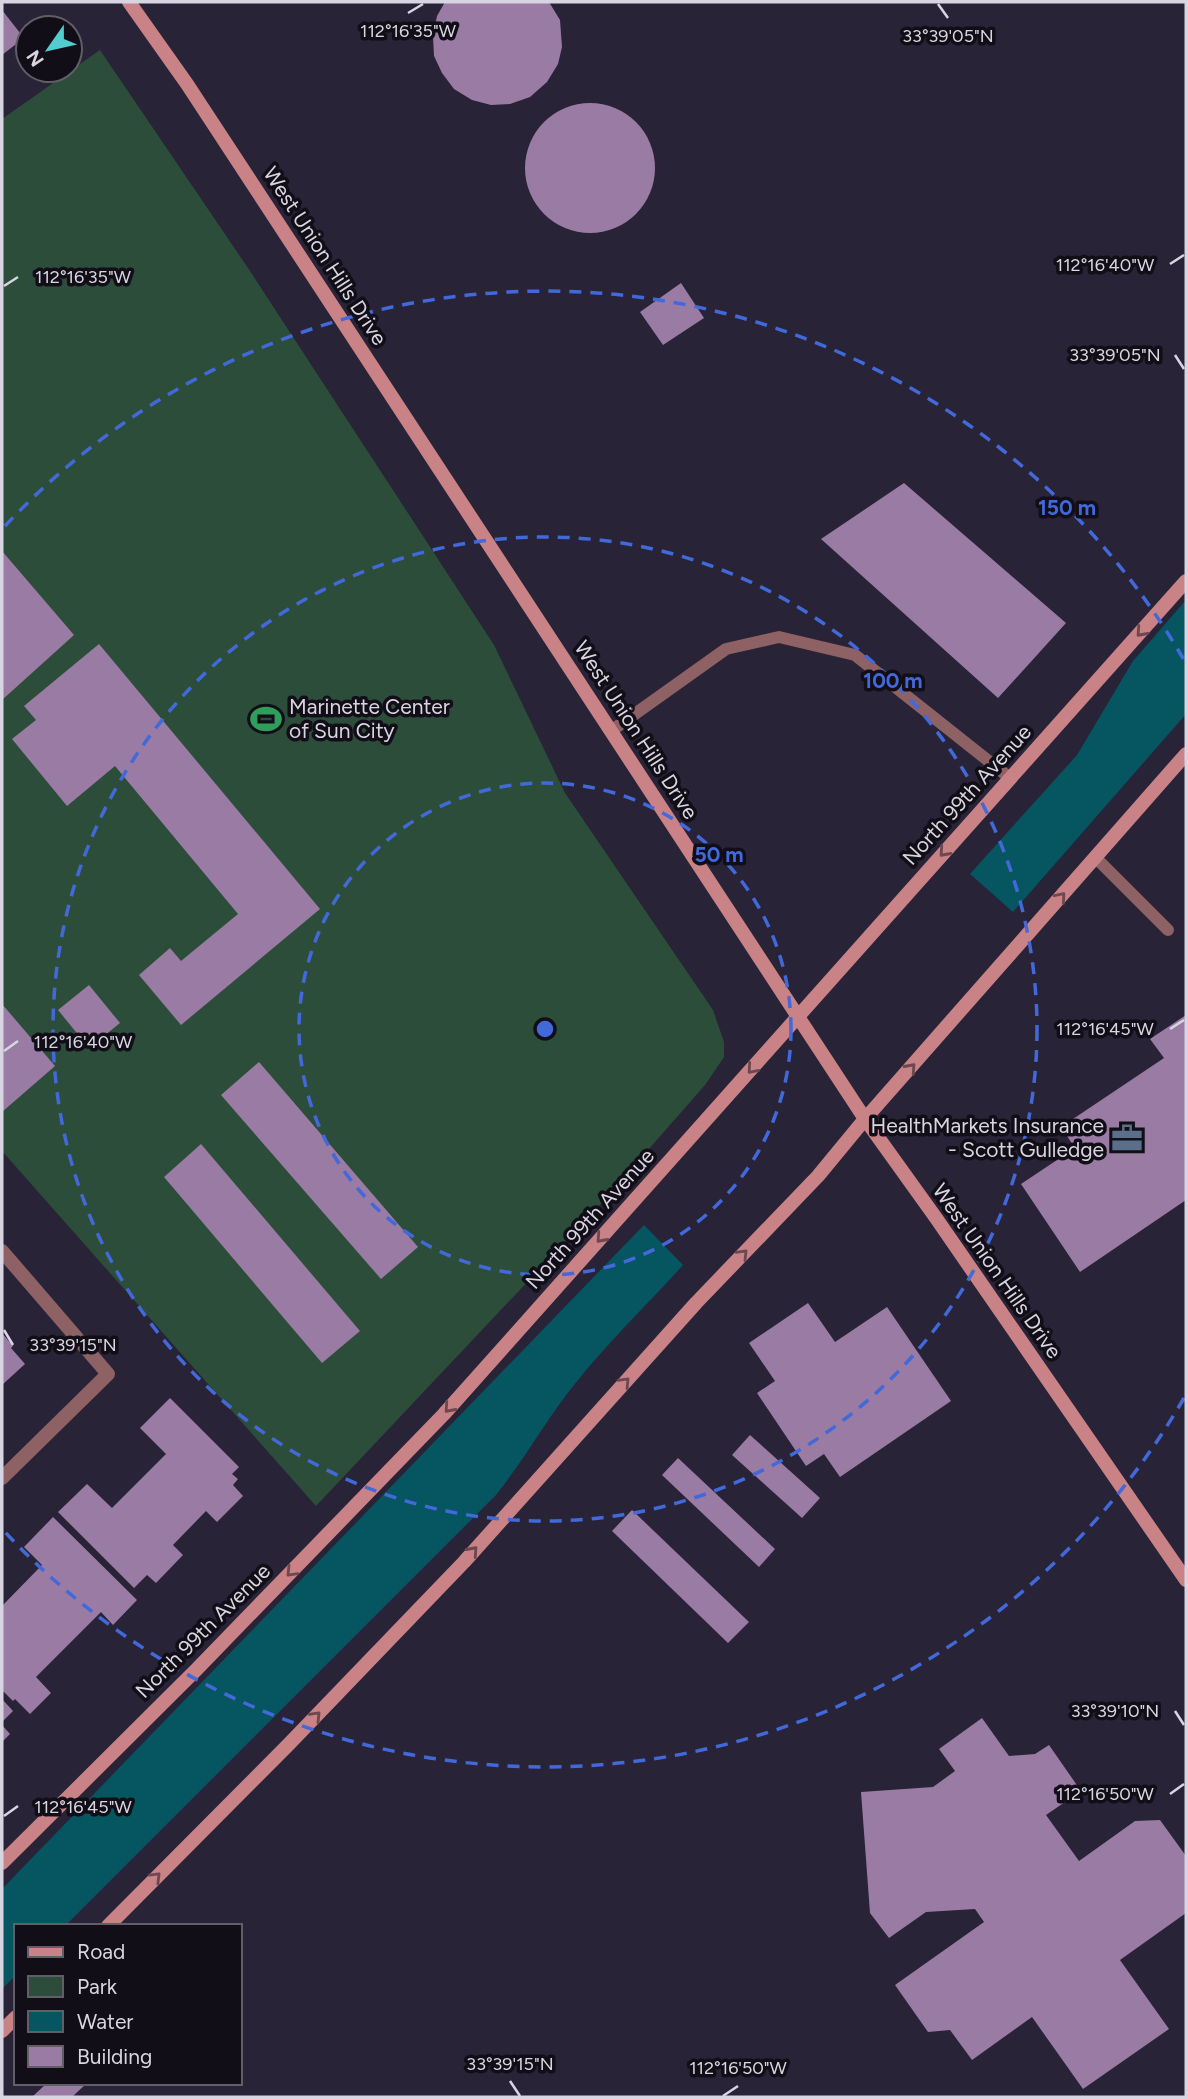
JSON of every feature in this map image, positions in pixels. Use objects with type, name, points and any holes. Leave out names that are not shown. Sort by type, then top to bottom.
[{"type":"main road","name":"West Union Hills Drive","points":[[129,2],[187,84],[865,1119],[1186,1580]]},
{"type":"main road","name":"North 99th Avenue","points":[[2,1863],[196,1670],[444,1414],[1186,581]]},
{"type":"main road","points":[[110,1924],[289,1744],[464,1562],[696,1303],[817,1176],[1186,754]]},
{"type":"street","points":[[2,1251],[108,1374],[2,1478]]},
{"type":"lane","points":[[611,731],[726,649],[779,637],[855,654],[1010,778]]},
{"type":"lane","points":[[1096,858],[1168,930]]},
{"type":"green space","name":"Marinette Center of Sun City","points":[[100,50],[250,271],[494,645],[565,793],[713,1010],[724,1042],[724,1057],[705,1085],[598,1207],[316,1506],[2,1151],[2,119],[52,84],[84,84],[84,61]]},
{"type":"water","points":[[1186,600],[1186,714],[1013,912],[970,874],[1077,755],[1133,661]]},
{"type":"water","points":[[644,1225],[683,1265],[587,1369],[496,1495],[67,1924],[14,1924],[14,1977],[2,1989],[2,1889]]},
{"type":"building","points":[[445,2],[549,2],[560,20],[562,47],[558,64],[547,82],[530,97],[510,104],[491,105],[472,100],[454,89],[434,56],[433,36],[437,16]]},
{"type":"building","points":[[2,10],[14,25],[14,46],[2,55]]},
{"type":"building","points":[[590,103],[615,108],[636,122],[650,143],[655,168],[650,193],[636,214],[615,228],[590,233],[565,228],[544,214],[530,193],[525,168],[530,143],[544,122],[565,108]]},
{"type":"building","points":[[681,283],[704,318],[663,345],[640,312]]},
{"type":"building","points":[[904,483],[1066,623],[998,698],[821,539]]},
{"type":"building","points":[[2,551],[74,635],[2,700]]},
{"type":"building","points":[[99,644],[320,909],[181,1025],[139,975],[170,948],[181,961],[238,914],[115,766],[67,806],[12,739],[36,720],[24,706]]},
{"type":"building","points":[[89,985],[120,1023],[89,1048],[58,1010]]},
{"type":"building","points":[[2,1004],[55,1066],[2,1112]]},
{"type":"building","name":"HealthMarkets Insurance - Scott Gulledge","points":[[1186,1015],[1186,1200],[1080,1272],[1021,1184],[1075,1148],[1061,1127],[1164,1058],[1150,1039]]},
{"type":"building","points":[[259,1062],[418,1247],[381,1279],[221,1095]]},
{"type":"building","points":[[201,1144],[360,1331],[322,1363],[164,1177]]},
{"type":"building","points":[[808,1303],[835,1342],[887,1307],[951,1401],[840,1477],[824,1454],[806,1466],[757,1393],[775,1381],[749,1343]]},
{"type":"building","points":[[2,1333],[25,1364],[2,1385]]},
{"type":"building","points":[[170,1398],[239,1467],[232,1474],[238,1479],[233,1485],[243,1496],[217,1522],[206,1511],[173,1545],[183,1555],[156,1583],[147,1575],[134,1588],[58,1512],[87,1484],[112,1508],[166,1454],[140,1428]]},
{"type":"building","points":[[750,1435],[820,1498],[802,1518],[732,1455]]},
{"type":"building","points":[[678,1458],[775,1549],[759,1567],[662,1475]]},
{"type":"building","points":[[632,1510],[749,1622],[728,1643],[612,1531]]},
{"type":"building","points":[[53,1517],[137,1600],[113,1625],[101,1612],[36,1677],[51,1693],[30,1714],[2,1690],[2,1606],[42,1565],[24,1547]]},
{"type":"building","points":[[2,1699],[13,1711],[2,1722]]},
{"type":"building","points":[[982,1718],[1009,1756],[1035,1754],[1049,1745],[1081,1791],[1046,1815],[1079,1861],[1135,1821],[1160,1820],[1186,1856],[1186,1913],[1120,1960],[1169,2029],[1083,2089],[1032,2017],[972,2060],[950,2030],[928,2032],[895,1985],[984,1922],[975,1909],[926,1912],[889,1938],[870,1913],[861,1792],[933,1787],[955,1771],[939,1749]]},
{"type":"building","points":[[2,1725],[10,1734],[2,1742]]},
{"type":"building","points":[[45,2085],[85,2085],[72,2097],[32,2097]]},
{"type":"place","name":"Marinette Center of Sun City","points":[[266,719]]},
{"type":"place","name":"HealthMarkets Insurance - Scott Gulledge","points":[[1127,1138]]}]
